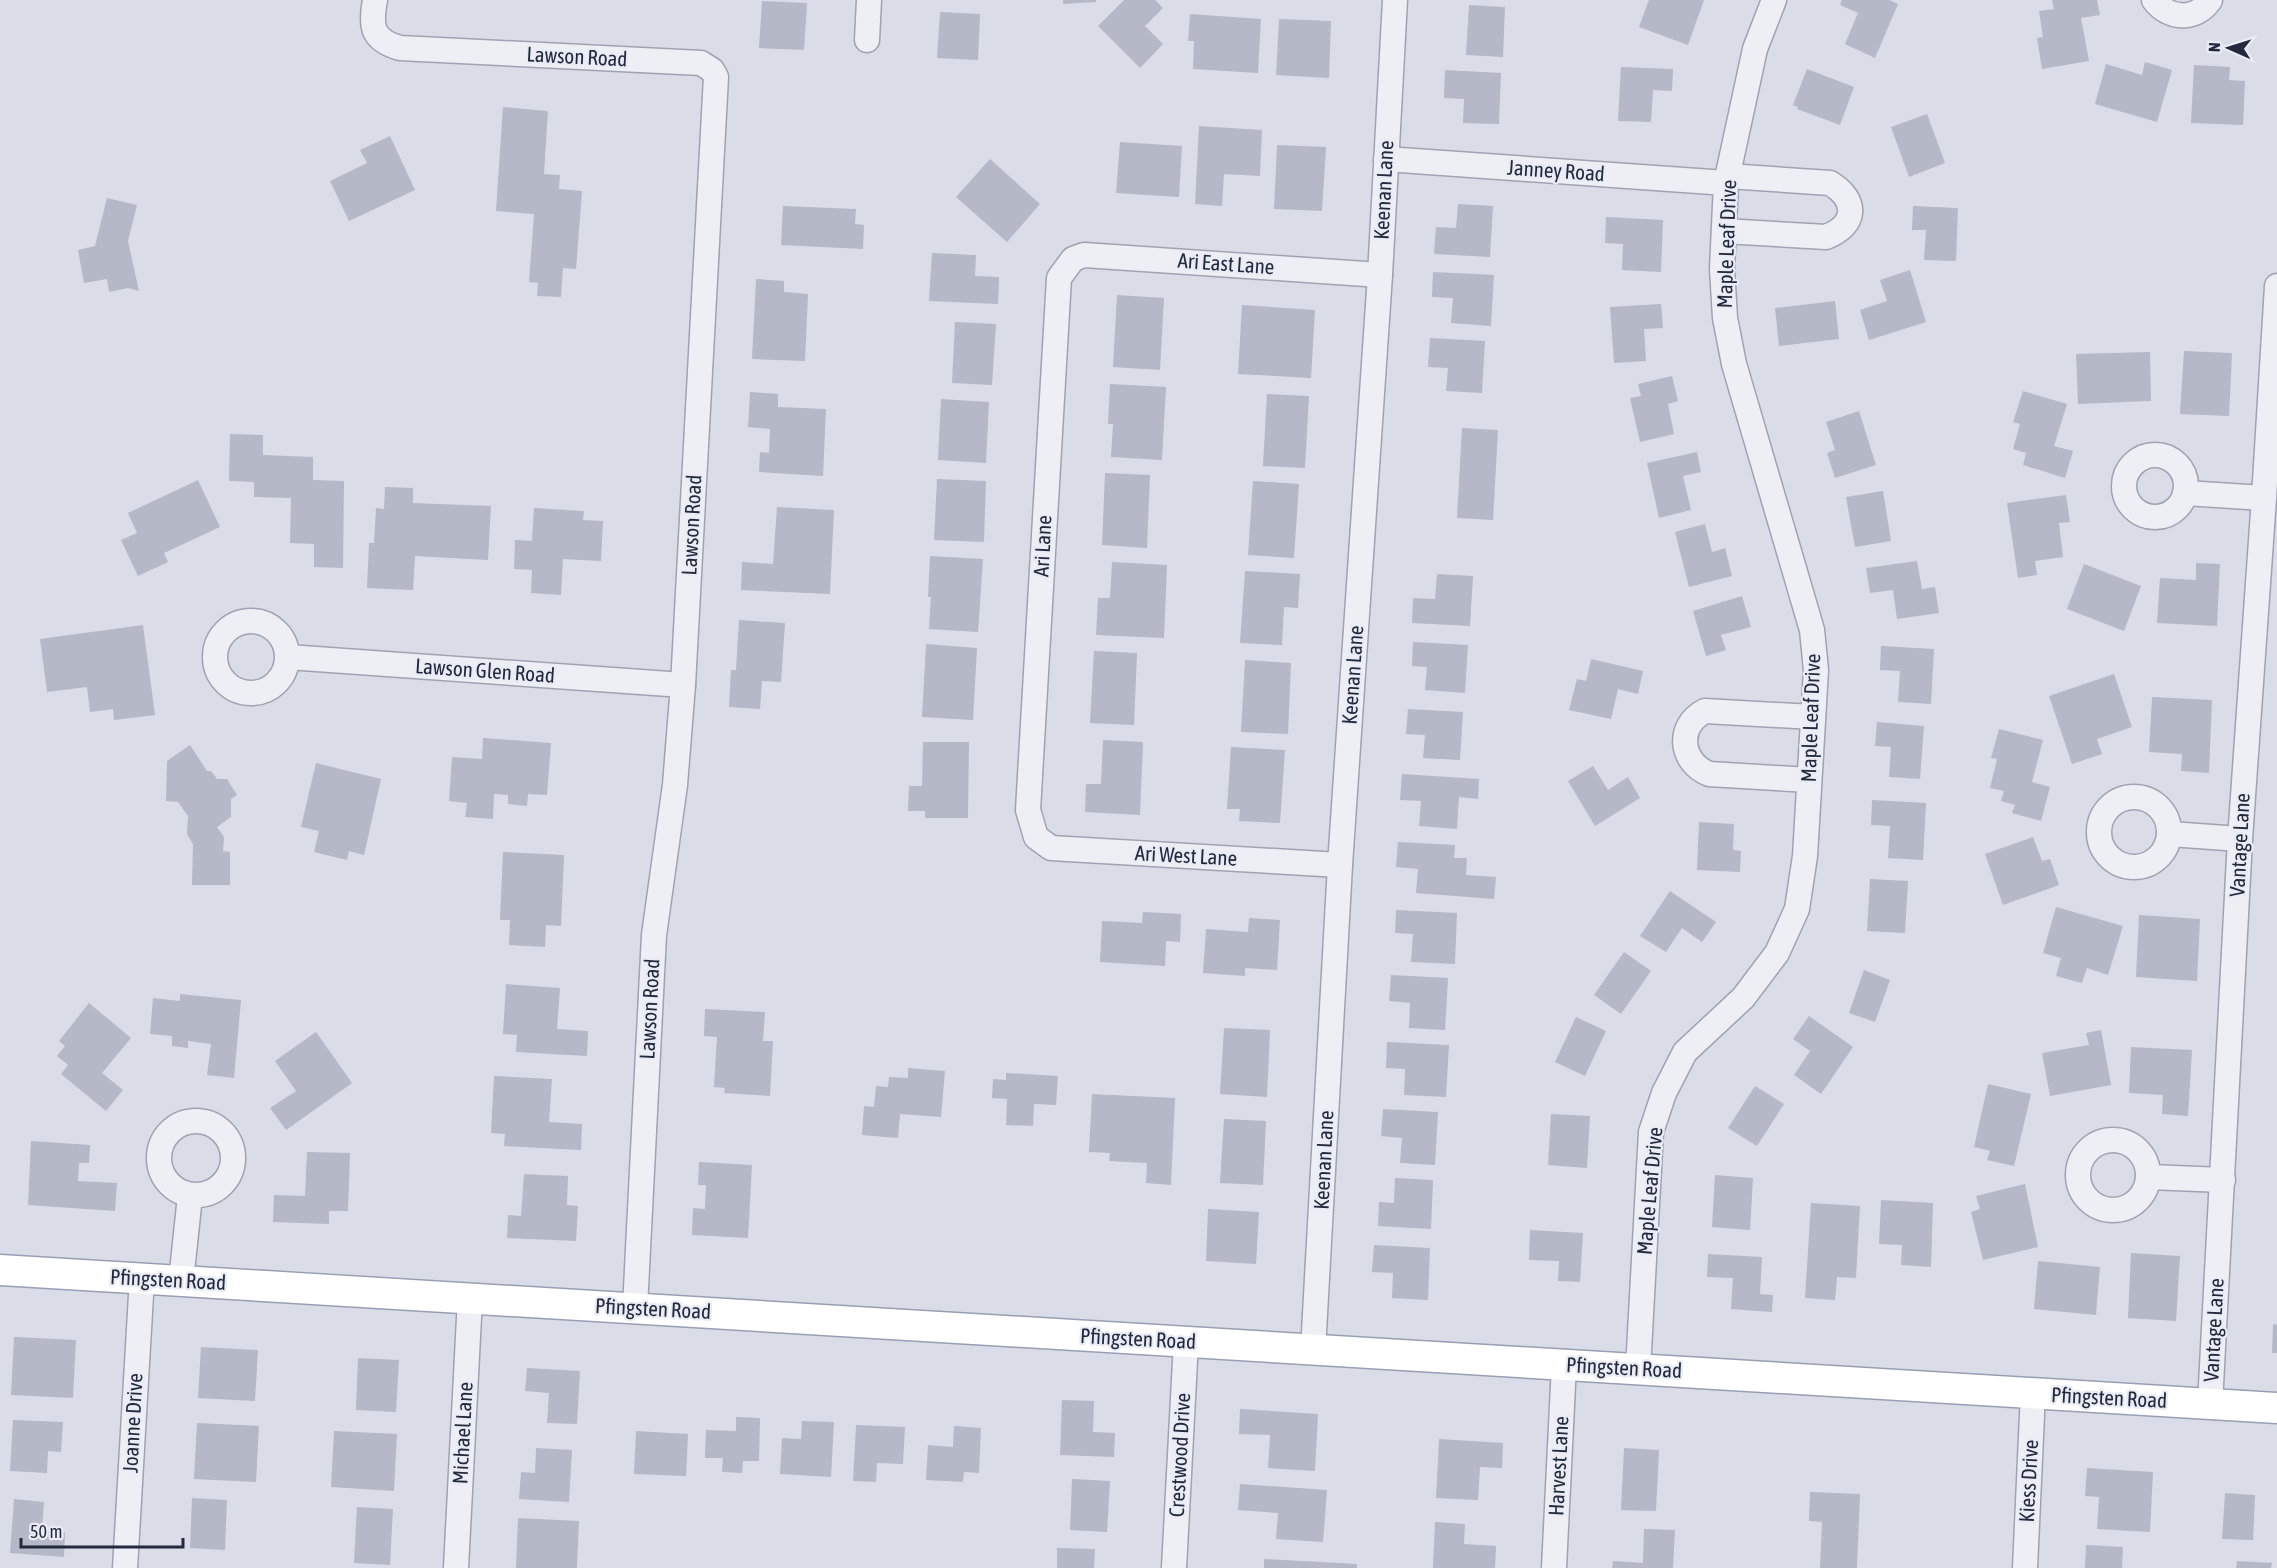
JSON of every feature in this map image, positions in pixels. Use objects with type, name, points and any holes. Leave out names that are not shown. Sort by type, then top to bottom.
[{"type":"main road","name":"Pfingsten Road","points":[[0,1270],[2277,1408]]},
{"type":"street","name":"Lawson Road","points":[[375,0],[372,16],[375,32],[385,44],[400,48],[701,63],[712,70],[716,78],[683,685],[675,785],[654,935],[635,1308]]},
{"type":"street","points":[[867,40],[869,0]]},
{"type":"street","name":"Keenan Lane","points":[[1313,1350],[1340,865],[1380,275],[1395,0]]},
{"type":"street","name":"Maple Leaf Drive","points":[[1638,1369],[1651,1132],[1664,1093],[1685,1052],[1743,998],[1777,953],[1797,909],[1805,856],[1816,670],[1812,630],[1734,364],[1725,318],[1722,269],[1727,179],[1755,49],[1774,0]]},
{"type":"street","points":[[2154,0],[2162,9],[2181,16],[2192,15],[2201,10],[2210,0]]},
{"type":"street","name":"Janney Road","points":[[1386,159],[1830,183],[1848,198],[1850,212],[1848,223],[1839,232],[1826,237],[1724,231]]},
{"type":"street","name":"Ari East Lane","points":[[1073,259],[1084,255],[1380,275]]},
{"type":"street","name":"Ari Lane","points":[[1036,837],[1028,810],[1059,278],[1073,259]]},
{"type":"street","name":"Vantage Lane","points":[[2210,1404],[2240,839],[2277,286]]},
{"type":"street","points":[[2185,493],[2264,498]]},
{"type":"street","name":"Lawson Glen Road","points":[[288,657],[683,685]]},
{"type":"street","points":[[1809,780],[1709,774],[1697,769],[1690,760],[1685,741],[1686,731],[1690,725],[1705,711],[1813,717]]},
{"type":"street","points":[[2170,834],[2240,839]]},
{"type":"street","name":"Ari West Lane","points":[[1036,837],[1051,848],[1340,865]]},
{"type":"street","points":[[2149,1177],[2223,1180]]},
{"type":"street","points":[[181,1281],[190,1196]]},
{"type":"street","name":"Joanne Drive","points":[[124,1568],[142,1278]]},
{"type":"street","name":"Michael Lane","points":[[456,1568],[470,1298]]},
{"type":"street","name":"Crestwood Drive","points":[[1174,1568],[1186,1342]]},
{"type":"street","name":"Harvest Lane","points":[[1554,1568],[1564,1365]]},
{"type":"street","name":"Kiess Drive","points":[[2025,1568],[2033,1393]]},
{"type":"building","points":[[1063,0],[1096,0],[1096,2],[1063,4]]},
{"type":"building","points":[[1124,0],[1155,0],[1163,8],[1145,26],[1163,44],[1140,68],[1098,26]]},
{"type":"building","points":[[1649,0],[1704,0],[1688,45],[1639,27]]},
{"type":"building","points":[[1842,0],[1889,0],[1898,4],[1875,58],[1845,44],[1858,13],[1840,5]]},
{"type":"building","points":[[2052,0],[2097,0],[2100,15],[2081,18],[2089,61],[2042,69],[2037,38],[2043,37],[2039,11],[2054,9]]},
{"type":"building","points":[[762,1],[807,3],[804,50],[759,48]]},
{"type":"building","points":[[1469,5],[1505,7],[1503,57],[1466,55]]},
{"type":"building","points":[[940,12],[980,14],[978,60],[937,58]]},
{"type":"building","points":[[1190,14],[1261,19],[1258,73],[1193,69],[1194,41],[1188,41]]},
{"type":"building","points":[[1279,19],[1331,21],[1329,78],[1276,75]]},
{"type":"building","points":[[2145,62],[2172,70],[2157,122],[2095,104],[2106,64],[2142,75]]},
{"type":"building","points":[[2194,65],[2230,67],[2229,80],[2245,81],[2243,125],[2191,123]]},
{"type":"building","points":[[1621,67],[1673,69],[1672,91],[1653,90],[1651,122],[1618,121]]},
{"type":"building","points":[[1807,69],[1854,87],[1840,125],[1797,109],[1798,107],[1793,105]]},
{"type":"building","points":[[1445,70],[1501,73],[1499,124],[1463,123],[1464,99],[1444,98]]},
{"type":"building","points":[[503,107],[548,111],[544,174],[560,175],[559,189],[582,191],[576,269],[563,268],[561,297],[537,296],[538,283],[529,282],[534,214],[496,211]]},
{"type":"building","points":[[1927,114],[1945,163],[1909,177],[1891,127]]},
{"type":"building","points":[[1199,126],[1262,130],[1260,176],[1224,174],[1222,206],[1195,204]]},
{"type":"building","points":[[390,136],[415,190],[349,221],[330,181],[367,163],[360,150]]},
{"type":"building","points":[[1120,142],[1182,146],[1179,197],[1116,193]]},
{"type":"building","points":[[1277,145],[1326,147],[1322,211],[1274,209]]},
{"type":"building","points":[[990,159],[1040,204],[1007,242],[956,197]]},
{"type":"building","points":[[107,198],[137,205],[128,241],[139,291],[128,288],[109,292],[107,279],[84,283],[78,250],[95,246]]},
{"type":"building","points":[[1458,204],[1493,206],[1490,257],[1434,254],[1436,227],[1456,228]]},
{"type":"building","points":[[783,206],[856,209],[855,224],[864,225],[863,249],[781,245]]},
{"type":"building","points":[[1913,206],[1958,208],[1956,261],[1924,260],[1926,230],[1912,230]]},
{"type":"building","points":[[1606,217],[1663,220],[1661,272],[1622,270],[1623,244],[1605,243]]},
{"type":"building","points":[[932,253],[976,255],[975,276],[999,277],[998,304],[929,301]]},
{"type":"building","points":[[1910,270],[1926,322],[1869,340],[1860,310],[1887,301],[1880,280]]},
{"type":"building","points":[[1433,272],[1494,275],[1491,326],[1451,323],[1453,298],[1432,297]]},
{"type":"building","points":[[756,279],[784,281],[784,292],[808,294],[805,361],[752,359]]},
{"type":"building","points":[[1117,295],[1164,298],[1160,370],[1113,367]]},
{"type":"building","points":[[1835,301],[1839,339],[1779,346],[1775,308]]},
{"type":"building","points":[[1661,304],[1663,328],[1644,329],[1646,361],[1614,363],[1610,307]]},
{"type":"building","points":[[1242,305],[1315,310],[1311,378],[1238,374]]},
{"type":"building","points":[[955,322],[996,324],[992,385],[952,383]]},
{"type":"building","points":[[1430,338],[1485,341],[1482,393],[1446,391],[1448,368],[1428,367]]},
{"type":"building","points":[[2184,351],[2232,353],[2229,416],[2180,414]]},
{"type":"building","points":[[2150,352],[2151,401],[2078,404],[2076,354]]},
{"type":"building","points":[[1672,376],[1678,401],[1668,404],[1674,434],[1640,442],[1630,398],[1641,396],[1638,384]]},
{"type":"building","points":[[1110,384],[1166,387],[1162,460],[1111,457],[1113,424],[1108,424]]},
{"type":"building","points":[[2023,391],[2067,404],[2054,446],[2073,451],[2065,478],[2023,465],[2026,453],[2013,449],[2020,424],[2013,422]]},
{"type":"building","points":[[750,392],[778,394],[778,407],[826,409],[823,476],[759,472],[760,452],[769,453],[770,429],[748,427]]},
{"type":"building","points":[[1267,394],[1309,396],[1305,468],[1263,466]]},
{"type":"building","points":[[941,399],[989,402],[986,463],[938,460]]},
{"type":"building","points":[[1859,411],[1876,465],[1835,478],[1827,453],[1835,450],[1826,422]]},
{"type":"building","points":[[1462,428],[1498,430],[1493,520],[1457,518]]},
{"type":"building","points":[[230,434],[263,435],[263,455],[313,457],[313,480],[344,481],[343,568],[314,567],[314,544],[290,543],[291,498],[254,497],[254,482],[229,481]]},
{"type":"building","points":[[1697,452],[1701,472],[1683,476],[1691,510],[1659,518],[1647,463]]},
{"type":"building","points":[[1105,473],[1150,475],[1147,548],[1102,545]]},
{"type":"building","points":[[937,479],[986,481],[984,542],[934,540]]},
{"type":"building","points":[[198,480],[220,527],[164,553],[168,562],[138,576],[121,540],[137,533],[128,513]]},
{"type":"building","points":[[1253,481],[1299,484],[1294,558],[1248,555]]},
{"type":"building","points":[[385,487],[413,488],[413,503],[491,506],[488,560],[415,556],[413,590],[367,588],[369,543],[374,543],[376,508],[384,509]]},
{"type":"building","points":[[1883,491],[1891,541],[1855,547],[1846,497]]},
{"type":"building","points":[[2066,495],[2070,522],[2059,523],[2063,557],[2035,561],[2037,575],[2018,578],[2007,503]]},
{"type":"building","points":[[777,507],[834,510],[830,594],[741,590],[742,562],[773,564]]},
{"type":"building","points":[[534,508],[584,511],[583,520],[603,521],[601,561],[563,559],[561,595],[531,593],[532,570],[514,569],[515,540],[532,541]]},
{"type":"building","points":[[1705,524],[1712,552],[1725,548],[1732,576],[1689,587],[1675,532]]},
{"type":"building","points":[[930,556],[983,559],[978,632],[929,629]]},
{"type":"building","points":[[1917,561],[1922,589],[1935,587],[1939,613],[1897,619],[1893,590],[1870,593],[1866,568]]},
{"type":"building","points":[[1112,562],[1167,565],[1164,638],[1096,635],[1098,598],[1110,598]]},
{"type":"building","points":[[2196,563],[2220,564],[2217,626],[2157,623],[2160,578],[2196,580]]},
{"type":"building","points":[[2084,564],[2141,586],[2124,631],[2067,609]]},
{"type":"building","points":[[1245,571],[1300,574],[1298,608],[1284,607],[1282,645],[1240,643]]},
{"type":"building","points":[[1437,574],[1473,576],[1470,626],[1412,623],[1413,598],[1435,599]]},
{"type":"building","points":[[1742,596],[1751,627],[1721,635],[1726,650],[1706,656],[1693,611]]},
{"type":"building","points":[[739,620],[785,623],[781,682],[762,681],[760,709],[729,707],[731,670],[736,670]]},
{"type":"building","points":[[143,625],[155,715],[114,720],[113,709],[90,712],[87,687],[47,692],[40,639]]},
{"type":"building","points":[[1413,642],[1468,645],[1465,693],[1425,690],[1427,667],[1412,666]]},
{"type":"building","points":[[926,644],[977,648],[973,720],[922,717]]},
{"type":"building","points":[[1881,646],[1934,649],[1931,704],[1898,702],[1900,671],[1880,670]]},
{"type":"building","points":[[1094,651],[1137,653],[1134,725],[1090,723]]},
{"type":"building","points":[[1591,659],[1643,671],[1638,694],[1618,689],[1611,719],[1569,710],[1577,679],[1586,681]]},
{"type":"building","points":[[1245,660],[1291,663],[1288,734],[1241,732]]},
{"type":"building","points":[[2114,674],[2132,727],[2097,739],[2102,754],[2072,764],[2049,696]]},
{"type":"building","points":[[2152,697],[2212,700],[2209,773],[2181,771],[2182,754],[2149,752]]},
{"type":"building","points":[[1408,709],[1463,712],[1460,760],[1423,758],[1425,735],[1406,734]]},
{"type":"building","points":[[1877,722],[1924,726],[1920,779],[1889,777],[1891,747],[1875,746]]},
{"type":"building","points":[[1999,729],[2043,740],[2032,782],[2050,787],[2041,821],[2012,813],[2015,805],[2001,801],[2004,791],[1990,788],[1997,759],[1991,758]]},
{"type":"building","points":[[483,738],[551,743],[547,795],[528,794],[527,806],[508,804],[508,795],[494,794],[493,819],[465,817],[467,803],[449,801],[452,757],[482,759]]},
{"type":"building","points":[[1103,740],[1143,742],[1140,815],[1085,812],[1086,784],[1101,784]]},
{"type":"building","points":[[923,742],[969,742],[968,818],[925,818],[925,811],[908,811],[909,786],[922,786]]},
{"type":"building","points":[[190,745],[207,771],[211,771],[217,779],[227,779],[237,795],[231,799],[231,817],[217,827],[224,837],[223,851],[230,852],[230,885],[192,885],[193,844],[187,834],[188,816],[178,802],[166,801],[167,761]]},
{"type":"building","points":[[1231,747],[1285,750],[1280,823],[1239,821],[1240,809],[1227,809]]},
{"type":"building","points":[[316,763],[381,779],[364,855],[349,851],[347,860],[314,852],[319,831],[301,827]]},
{"type":"building","points":[[1593,766],[1608,790],[1628,777],[1640,798],[1595,826],[1568,781]]},
{"type":"building","points":[[1402,774],[1479,779],[1478,799],[1459,797],[1457,829],[1419,826],[1421,801],[1400,800]]},
{"type":"building","points":[[1872,800],[1926,803],[1923,860],[1888,858],[1890,826],[1871,825]]},
{"type":"building","points":[[1699,822],[1734,824],[1733,850],[1741,851],[1740,872],[1697,870]]},
{"type":"building","points":[[2033,837],[2042,861],[2050,859],[2059,885],[2003,905],[1985,854]]},
{"type":"building","points":[[1398,842],[1455,845],[1454,858],[1467,858],[1466,875],[1496,877],[1494,899],[1416,893],[1418,869],[1396,867]]},
{"type":"building","points":[[503,852],[564,855],[561,926],[546,925],[545,947],[509,945],[510,920],[500,920]]},
{"type":"building","points":[[1870,879],[1908,881],[1905,933],[1867,931]]},
{"type":"building","points":[[1670,891],[1716,922],[1702,942],[1682,928],[1666,952],[1640,936]]},
{"type":"building","points":[[2056,907],[2123,926],[2108,975],[2087,968],[2082,983],[2056,976],[2061,958],[2043,953]]},
{"type":"building","points":[[1396,910],[1457,913],[1455,964],[1411,962],[1413,934],[1395,933]]},
{"type":"building","points":[[1143,912],[1181,914],[1180,942],[1166,941],[1165,966],[1100,962],[1102,921],[1142,923]]},
{"type":"building","points":[[2139,915],[2200,919],[2197,981],[2136,977]]},
{"type":"building","points":[[1249,918],[1280,920],[1277,970],[1245,968],[1245,976],[1203,973],[1206,929],[1248,932]]},
{"type":"building","points":[[1624,952],[1651,971],[1621,1014],[1594,995]]},
{"type":"building","points":[[1864,970],[1890,980],[1875,1022],[1849,1013]]},
{"type":"building","points":[[1391,975],[1448,978],[1445,1030],[1409,1028],[1410,1003],[1389,1001]]},
{"type":"building","points":[[506,984],[560,988],[557,1029],[588,1031],[587,1056],[516,1052],[517,1035],[503,1034]]},
{"type":"building","points":[[180,994],[241,1000],[234,1078],[207,1075],[211,1044],[188,1041],[188,1048],[172,1046],[172,1036],[150,1034],[153,998],[180,1001]]},
{"type":"building","points":[[89,1003],[131,1038],[102,1073],[123,1090],[106,1111],[61,1074],[68,1065],[57,1056],[65,1046],[59,1041]]},
{"type":"building","points":[[705,1009],[765,1012],[763,1041],[773,1041],[770,1096],[724,1093],[725,1088],[714,1087],[717,1037],[704,1036]]},
{"type":"building","points":[[1809,1016],[1853,1047],[1821,1094],[1794,1075],[1810,1051],[1793,1039]]},
{"type":"building","points":[[1576,1017],[1606,1031],[1585,1076],[1555,1062]]},
{"type":"building","points":[[1224,1028],[1270,1030],[1267,1097],[1220,1094]]},
{"type":"building","points":[[2101,1030],[2111,1085],[2050,1096],[2042,1053],[2089,1045],[2086,1033]]},
{"type":"building","points":[[316,1032],[352,1083],[286,1130],[270,1108],[296,1091],[275,1061]]},
{"type":"building","points":[[1387,1042],[1449,1045],[1446,1097],[1404,1095],[1405,1069],[1386,1068]]},
{"type":"building","points":[[2131,1047],[2192,1050],[2188,1116],[2162,1114],[2163,1095],[2129,1093]]},
{"type":"building","points":[[908,1068],[945,1071],[941,1117],[900,1114],[898,1138],[862,1135],[864,1106],[874,1107],[876,1086],[888,1087],[889,1077],[908,1078]]},
{"type":"building","points":[[1006,1073],[1058,1076],[1056,1105],[1034,1104],[1033,1126],[1006,1125],[1007,1099],[992,1098],[993,1079],[1006,1080]]},
{"type":"building","points":[[494,1076],[552,1079],[549,1122],[582,1124],[581,1150],[504,1146],[505,1134],[491,1133]]},
{"type":"building","points":[[1988,1084],[2031,1094],[2014,1166],[1987,1160],[1990,1151],[1974,1147]]},
{"type":"building","points":[[1755,1086],[1784,1104],[1757,1146],[1728,1128]]},
{"type":"building","points":[[1092,1094],[1175,1098],[1171,1185],[1146,1183],[1147,1163],[1109,1161],[1110,1153],[1089,1152]]},
{"type":"building","points":[[1383,1109],[1438,1112],[1435,1165],[1400,1163],[1402,1138],[1381,1136]]},
{"type":"building","points":[[1551,1114],[1590,1116],[1587,1168],[1548,1165]]},
{"type":"building","points":[[1224,1119],[1266,1121],[1263,1185],[1220,1183]]},
{"type":"building","points":[[31,1141],[90,1145],[89,1163],[79,1163],[78,1181],[117,1183],[115,1211],[28,1205]]},
{"type":"building","points":[[307,1152],[350,1153],[348,1211],[329,1211],[329,1224],[273,1222],[274,1195],[305,1196]]},
{"type":"building","points":[[699,1162],[752,1165],[748,1238],[692,1235],[693,1208],[705,1209],[706,1185],[698,1185]]},
{"type":"building","points":[[524,1174],[568,1176],[567,1205],[578,1206],[576,1241],[507,1238],[508,1215],[521,1216]]},
{"type":"building","points":[[1715,1175],[1753,1178],[1750,1230],[1712,1227]]},
{"type":"building","points":[[1395,1178],[1433,1180],[1431,1229],[1378,1226],[1379,1202],[1394,1203]]},
{"type":"building","points":[[2025,1184],[2038,1247],[1983,1260],[1971,1212],[1980,1209],[1976,1196]]},
{"type":"building","points":[[1881,1200],[1933,1203],[1931,1267],[1901,1265],[1902,1245],[1879,1244]]},
{"type":"building","points":[[1811,1203],[1860,1206],[1856,1278],[1837,1277],[1835,1300],[1805,1298]]},
{"type":"building","points":[[1208,1209],[1259,1212],[1256,1264],[1206,1261]]},
{"type":"building","points":[[1530,1230],[1583,1233],[1580,1282],[1558,1281],[1559,1261],[1529,1260]]},
{"type":"building","points":[[1374,1245],[1430,1248],[1428,1300],[1392,1298],[1393,1273],[1372,1272]]},
{"type":"building","points":[[2131,1253],[2180,1256],[2176,1321],[2128,1318]]},
{"type":"building","points":[[1708,1254],[1762,1257],[1760,1294],[1773,1295],[1772,1312],[1731,1309],[1733,1278],[1707,1277]]},
{"type":"building","points":[[2038,1261],[2100,1267],[2096,1315],[2034,1309]]},
{"type":"building","points":[[2273,1324],[2277,1325],[2277,1353],[2272,1353]]},
{"type":"building","points":[[14,1337],[76,1340],[73,1398],[11,1395]]},
{"type":"building","points":[[201,1347],[258,1350],[255,1401],[198,1398]]},
{"type":"building","points":[[358,1358],[399,1360],[396,1412],[356,1410]]},
{"type":"building","points":[[527,1368],[580,1371],[577,1424],[547,1423],[549,1393],[525,1391]]},
{"type":"building","points":[[1062,1400],[1094,1401],[1093,1432],[1115,1433],[1114,1457],[1060,1455]]},
{"type":"building","points":[[1240,1409],[1318,1414],[1315,1471],[1268,1468],[1270,1435],[1239,1434]]},
{"type":"building","points":[[736,1417],[760,1418],[759,1461],[743,1461],[742,1473],[722,1472],[723,1458],[705,1458],[706,1430],[736,1431]]},
{"type":"building","points":[[13,1420],[63,1422],[61,1452],[48,1451],[47,1473],[10,1471]]},
{"type":"building","points":[[802,1421],[834,1422],[831,1477],[780,1474],[782,1438],[801,1439]]},
{"type":"building","points":[[197,1423],[259,1426],[256,1482],[194,1479]]},
{"type":"building","points":[[856,1425],[905,1427],[903,1464],[877,1463],[876,1482],[853,1481]]},
{"type":"building","points":[[954,1426],[981,1428],[979,1473],[964,1472],[963,1482],[926,1480],[928,1445],[953,1447]]},
{"type":"building","points":[[334,1431],[397,1434],[394,1491],[331,1487]]},
{"type":"building","points":[[636,1431],[688,1434],[686,1476],[634,1474]]},
{"type":"building","points":[[1439,1439],[1503,1443],[1502,1468],[1480,1467],[1478,1500],[1436,1498]]},
{"type":"building","points":[[536,1448],[572,1450],[569,1502],[519,1499],[521,1472],[535,1473]]},
{"type":"building","points":[[1624,1448],[1659,1450],[1656,1511],[1621,1510]]},
{"type":"building","points":[[2087,1468],[2153,1472],[2150,1532],[2097,1529],[2099,1497],[2085,1496]]},
{"type":"building","points":[[1072,1479],[1110,1481],[1107,1532],[1070,1530]]},
{"type":"building","points":[[1240,1484],[1327,1490],[1323,1542],[1276,1539],[1278,1513],[1238,1510]]},
{"type":"building","points":[[1810,1492],[1860,1494],[1857,1568],[1820,1568],[1822,1522],[1809,1521]]},
{"type":"building","points":[[2225,1493],[2255,1495],[2253,1540],[2222,1539]]},
{"type":"building","points":[[192,1498],[227,1500],[225,1550],[190,1548]]},
{"type":"building","points":[[14,1499],[44,1502],[42,1531],[65,1532],[64,1557],[10,1553]]},
{"type":"building","points":[[357,1507],[393,1509],[390,1565],[354,1563]]},
{"type":"building","points":[[518,1518],[579,1521],[577,1568],[516,1568]]},
{"type":"building","points":[[1435,1522],[1465,1524],[1464,1544],[1496,1546],[1495,1568],[1433,1568]]},
{"type":"building","points":[[1644,1529],[1675,1530],[1673,1568],[1612,1568],[1613,1561],[1643,1563]]},
{"type":"building","points":[[2086,1545],[2123,1547],[2122,1568],[2085,1568]]},
{"type":"building","points":[[1057,1548],[1095,1549],[1094,1568],[1057,1568]]},
{"type":"building","points":[[1264,1559],[1357,1564],[1357,1568],[1264,1568]]},
{"type":"building","points":[[2237,1561],[2272,1563],[2271,1568],[2236,1568]]}]
